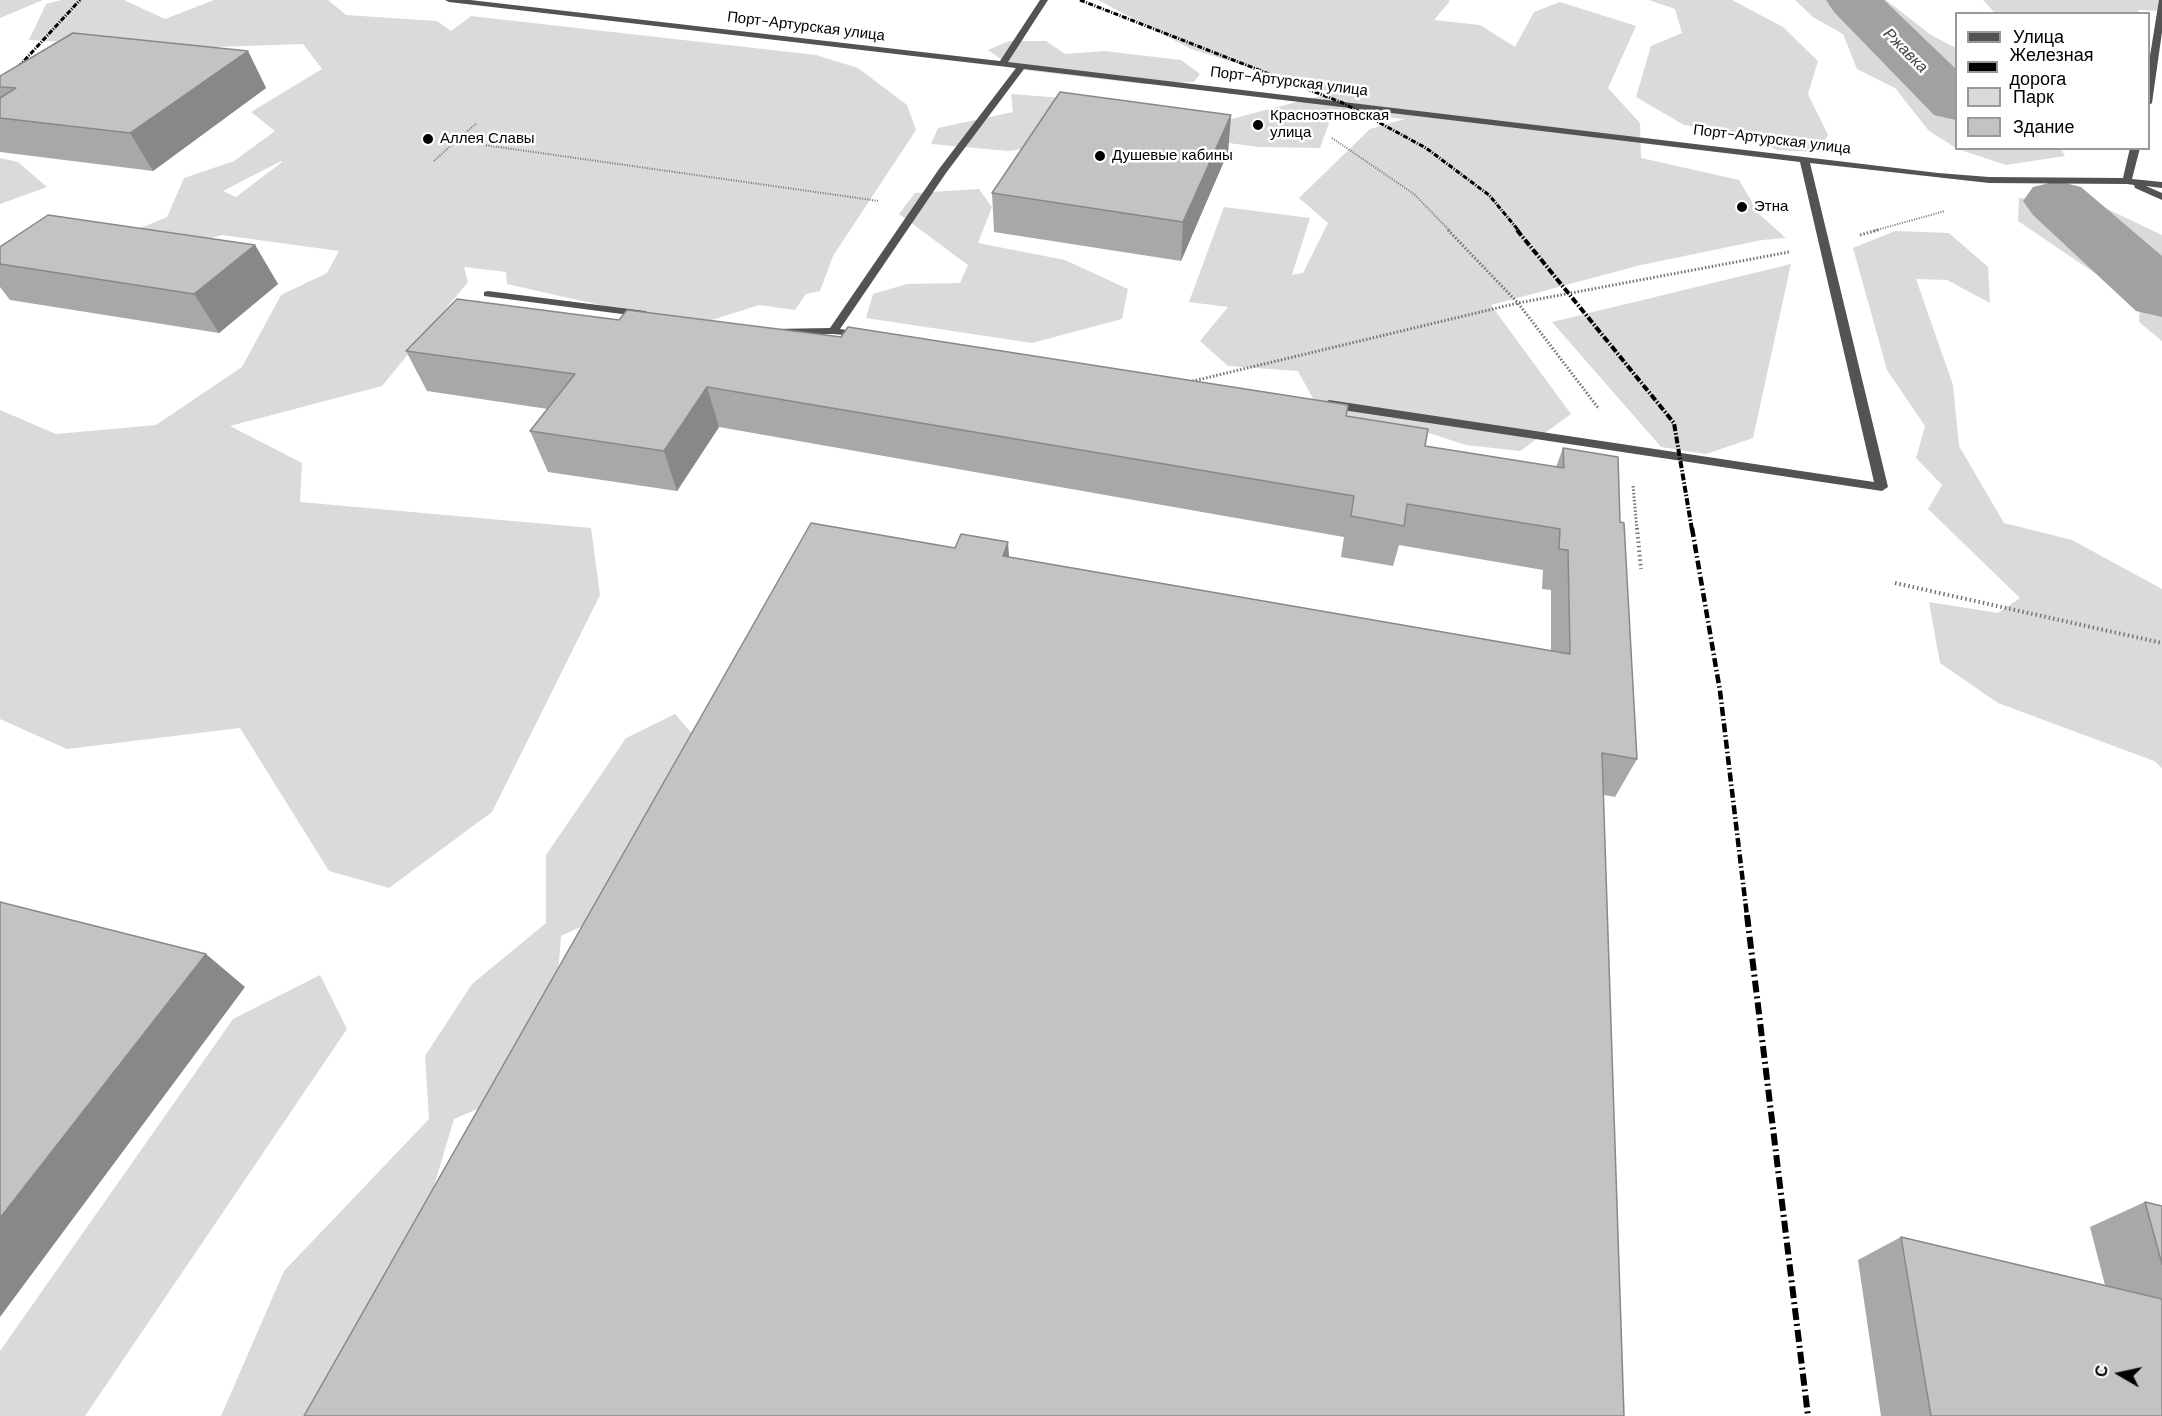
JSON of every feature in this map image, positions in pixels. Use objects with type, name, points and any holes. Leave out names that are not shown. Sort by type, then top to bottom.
[{"type":"street","name":"Порт-Артурская улица","points":[[449,0],[1938,176],[1989,180],[2162,184]]},
{"type":"street","points":[[1002,64],[1044,0]]},
{"type":"street","points":[[2162,2],[2150,99],[2162,97]]},
{"type":"street","points":[[833,331],[942,171],[1021,67]]},
{"type":"street","points":[[2135,150],[2127,182],[2162,197]]},
{"type":"street","points":[[1314,402],[1882,487],[1804,159]]},
{"type":"street","points":[[488,294],[653,315]]},
{"type":"street","points":[[759,329],[783,332],[833,331],[880,338]]},
{"type":"path","points":[[434,161],[477,123]]},
{"type":"path","points":[[1326,134],[1414,194],[1518,303],[1630,449],[1641,569]]},
{"type":"path","points":[[456,141],[918,206]]},
{"type":"path","points":[[1185,383],[1518,303],[1825,245],[1947,210]]},
{"type":"path","points":[[1895,583],[2162,643]]},
{"type":"green space","points":[[0,0],[43,0],[0,18]]},
{"type":"green space","points":[[61,0],[124,0],[165,19],[214,0],[328,0],[346,15],[437,21],[451,31],[471,16],[816,55],[858,68],[907,105],[916,130],[833,256],[820,291],[806,294],[795,310],[759,305],[693,326],[507,284],[506,272],[464,267],[468,282],[382,386],[230,426],[302,463],[300,502],[591,528],[600,595],[492,812],[389,888],[329,871],[240,728],[67,749],[0,719],[0,410],[56,434],[156,425],[242,367],[281,295],[327,273],[339,251],[222,235],[113,265],[109,241],[167,217],[184,178],[234,161],[275,131],[251,112],[322,69],[303,44],[186,48],[29,40],[46,4]],"holes":[[[282,162],[236,197],[223,191]]]},
{"type":"green space","points":[[1098,0],[1448,0],[1450,1],[1434,20],[1480,25],[1515,47],[1534,12],[1560,2],[1636,26],[1608,88],[1640,123],[1641,158],[1739,180],[1759,214],[1786,238],[1762,240],[1641,265],[1491,305],[1571,414],[1520,451],[1466,445],[1401,424],[1324,419],[1298,371],[1228,366],[1200,341],[1228,307],[1189,302],[1224,207],[1310,218],[1292,275],[1303,273],[1328,223],[1299,198],[1370,129],[1405,119],[1333,112],[1320,148],[1259,147],[1144,132],[1008,151],[931,144],[938,128],[1013,112],[1011,94],[1102,101],[1227,120],[1332,93],[1191,49]]},
{"type":"green space","points":[[1649,0],[1732,0],[1783,27],[1818,61],[1808,94],[1828,135],[1818,152],[1777,150],[1748,135],[1684,125],[1636,97],[1651,46],[1682,33],[1675,9]]},
{"type":"green space","points":[[1795,0],[1886,0],[1931,35],[1955,47],[1955,147],[1929,131],[1895,88],[1857,69],[1843,34],[1813,17]]},
{"type":"green space","points":[[1983,0],[2162,0],[2162,11],[1994,12]]},
{"type":"green space","points":[[1009,41],[1046,41],[1065,54],[1104,51],[1181,60],[1200,74],[1194,82],[1144,84],[1015,69],[988,50]]},
{"type":"green space","points":[[1961,150],[2062,150],[2065,156],[2006,165]]},
{"type":"green space","points":[[0,158],[18,162],[47,187],[0,204]]},
{"type":"green space","points":[[979,189],[992,207],[978,243],[1065,260],[1128,289],[1122,319],[1032,343],[866,318],[873,294],[907,284],[960,283],[968,265],[899,214],[915,193]]},
{"type":"green space","points":[[2019,198],[2101,206],[2162,235],[2162,341],[2139,322],[2141,287],[2096,274],[2018,221]]},
{"type":"green space","points":[[1895,231],[1949,233],[1988,267],[1990,303],[1947,280],[1916,279],[1953,385],[1959,446],[2004,523],[2072,540],[2162,589],[2162,768],[2154,761],[1998,703],[1940,663],[1929,602],[1998,613],[2020,598],[1928,509],[1942,485],[1916,458],[1925,426],[1887,370],[1853,248]]},
{"type":"green space","points":[[1791,264],[1753,438],[1706,454],[1661,447],[1552,322]]},
{"type":"green space","points":[[675,714],[702,745],[615,911],[561,936],[554,1024],[514,1093],[454,1119],[406,1280],[316,1416],[221,1416],[284,1271],[429,1119],[425,1056],[472,984],[546,923],[546,855],[626,738]]},
{"type":"green space","points":[[320,975],[347,1029],[85,1416],[0,1416],[0,1351],[233,1019]]},
{"type":"building","points":[[73,33],[248,51],[130,133],[0,118],[0,98],[16,88],[0,87],[0,76]]},
{"type":"building","points":[[1060,92],[1231,115],[1183,222],[992,193]]},
{"type":"building","points":[[48,215],[255,245],[194,294],[0,264],[0,247]]},
{"type":"building","points":[[457,299],[619,320],[627,310],[841,337],[848,327],[1348,405],[1346,416],[1428,429],[1425,446],[1564,468],[1563,448],[1618,457],[1620,522],[1624,523],[1637,759],[1602,753],[1624,1416],[304,1416],[811,523],[955,548],[961,534],[1008,542],[1003,556],[1570,654],[1568,550],[1559,549],[1560,529],[1407,504],[1404,526],[1351,516],[1354,496],[707,387],[664,451],[530,431],[575,374],[406,351]]},
{"type":"building","points":[[0,902],[206,954],[0,1218]]},
{"type":"building","points":[[2145,1202],[2162,1206],[2162,1264]]},
{"type":"building","points":[[1901,1237],[2162,1299],[2162,1416],[1931,1416]]},
{"type":"waterway","name":"Ржавка","points":[[1853,0],[1955,101]]},
{"type":"waterway","name":"Ржавка","points":[[2057,201],[2162,295]]},
{"type":"railway","points":[[0,87],[80,0]]},
{"type":"railway","points":[[1080,0],[1343,103],[1426,148],[1489,195],[1519,231]]},
{"type":"railway","points":[[1517,230],[1674,423],[1692,530]]},
{"type":"railway","points":[[1692,528],[1720,691],[1747,916]]},
{"type":"railway","points":[[1747,915],[1808,1416]]},
{"type":"place","name":"Красноэтновская улица","points":[[1258,125]]},
{"type":"place","name":"Аллея Славы","points":[[428,139]]},
{"type":"place","name":"Душевые кабины","points":[[1100,156]]},
{"type":"place","name":"Этна","points":[[1742,207]]}]
